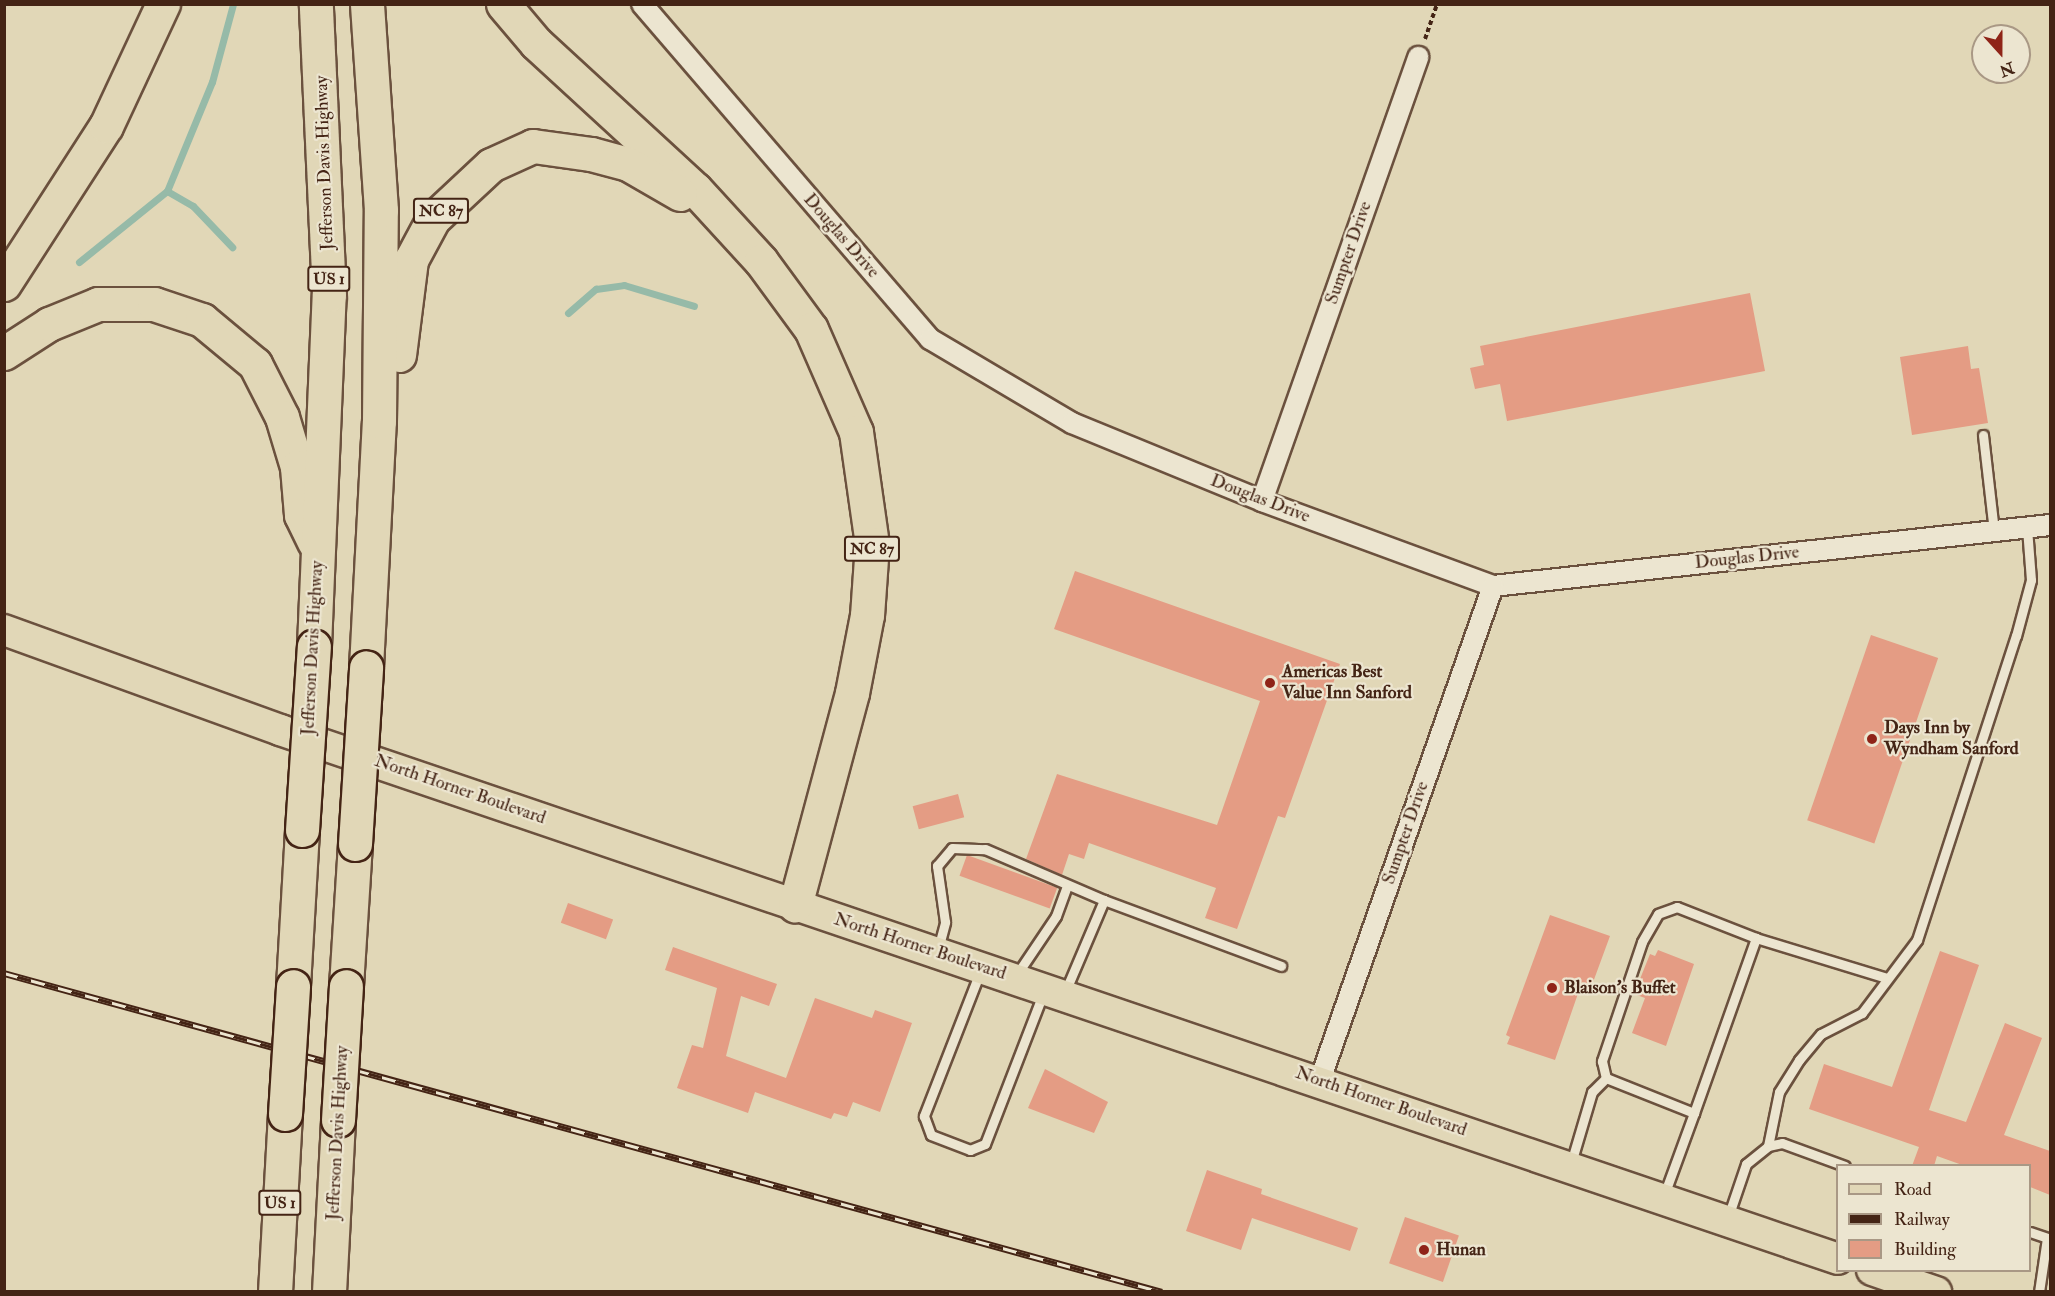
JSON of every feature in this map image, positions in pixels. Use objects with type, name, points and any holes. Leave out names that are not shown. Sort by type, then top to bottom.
[{"type":"highway","points":[[4,284],[106,126],[163,4]]},
{"type":"highway","name":"Jefferson Davis Highway","points":[[275,1292],[315,646],[329,285],[316,4]]},
{"type":"highway","name":"Jefferson Davis Highway","points":[[329,1292],[374,525],[381,210],[367,4]]},
{"type":"highway","points":[[503,4],[536,43],[695,189],[726,227]]},
{"type":"highway","name":"NC 87","points":[[374,525],[399,425],[399,336],[411,260],[433,219],[491,165],[533,146],[591,154],[654,177],[726,227],[792,299],[824,353],[856,432],[870,503],[871,578],[861,657],[795,905]]},
{"type":"highway","points":[[4,353],[49,324],[98,304],[154,304],[202,320],[255,364],[282,417],[297,467],[301,515],[319,554]]},
{"type":"main road","name":"North Horner Boulevard","points":[[4,630],[280,730],[1320,1080],[1569,1168],[1836,1258]]},
{"type":"main road","points":[[1881,1272],[1924,1282]]},
{"type":"street","name":"Douglas Drive","points":[[642,4],[930,339],[1072,423],[1262,501],[1493,586],[2050,525]]},
{"type":"street","name":"Sumpter Drive","points":[[1262,501],[1418,57]]},
{"type":"street","name":"Sumpter Drive","points":[[1320,1080],[1493,586]]},
{"type":"lane","points":[[1983,435],[1994,532]]},
{"type":"lane","points":[[1768,1146],[1779,1092],[1799,1060],[1821,1034],[1862,1013],[1917,940],[2004,680],[2031,580],[2027,528]]},
{"type":"lane","points":[[937,953],[945,922],[937,866],[952,848],[985,849],[1104,900],[1281,966]]},
{"type":"lane","points":[[1014,978],[1056,916],[1067,885]]},
{"type":"lane","points":[[982,968],[924,1116],[931,1135],[970,1150],[985,1144],[1054,992],[1104,900]]},
{"type":"lane","points":[[1606,1078],[1602,1061],[1642,942],[1658,914],[1677,907],[1756,938],[1887,978]]},
{"type":"lane","points":[[1662,1200],[1756,938]]},
{"type":"lane","points":[[1606,1078],[1694,1113]]},
{"type":"lane","points":[[1569,1168],[1592,1092],[1606,1078]]},
{"type":"lane","points":[[1726,1222],[1746,1164],[1768,1146],[1782,1143],[1840,1164]]},
{"type":"lane","points":[[2031,1232],[2047,1239],[2039,1292]]},
{"type":"path","points":[[1418,57],[1437,4]]},
{"type":"building","points":[[1750,293],[1765,371],[1507,421],[1500,384],[1475,389],[1470,368],[1484,365],[1480,346]]},
{"type":"building","points":[[1968,346],[1971,369],[1979,368],[1988,423],[1912,435],[1900,357]]},
{"type":"building","points":[[1075,571],[1340,664],[1285,818],[1278,816],[1237,929],[1205,918],[1216,888],[1089,843],[1084,859],[1069,854],[1062,875],[1026,859],[1057,774],[1217,825],[1260,701],[1054,629]]},
{"type":"building","name":"Days Inn by Wyndham Sanford","points":[[1871,635],[1938,658],[1874,843],[1807,820]]},
{"type":"building","points":[[958,794],[964,817],[919,829],[913,806]]},
{"type":"building","points":[[967,855],[1057,888],[1050,909],[959,876]]},
{"type":"building","points":[[568,903],[613,919],[606,939],[561,923]]},
{"type":"building","name":"Blaison’s Buffet","points":[[1550,915],[1610,936],[1592,985],[1582,982],[1555,1060],[1507,1044],[1510,1037],[1506,1035]]},
{"type":"building","points":[[673,947],[777,984],[769,1006],[741,996],[726,1056],[786,1078],[815,998],[872,1018],[875,1010],[912,1023],[880,1112],[853,1102],[847,1117],[834,1113],[831,1119],[755,1092],[748,1113],[677,1088],[692,1045],[703,1048],[717,988],[665,970]]},
{"type":"building","points":[[1658,950],[1694,964],[1666,1046],[1632,1033],[1645,998],[1634,994],[1650,954],[1655,956]]},
{"type":"building","points":[[1940,951],[1979,965],[1929,1110],[1966,1122],[2005,1023],[2042,1038],[2004,1135],[2050,1151],[2050,1195],[2031,1187],[2031,1164],[1959,1164],[1937,1156],[1935,1164],[1913,1164],[1919,1147],[1809,1109],[1824,1064],[1892,1087]]},
{"type":"building","points":[[1045,1069],[1108,1102],[1094,1133],[1028,1108]]},
{"type":"building","points":[[1207,1170],[1262,1189],[1261,1194],[1358,1228],[1350,1251],[1252,1218],[1241,1250],[1186,1231]]},
{"type":"building","name":"Hunan","points":[[1405,1217],[1459,1236],[1443,1282],[1389,1263]]},
{"type":"waterway","points":[[79,262],[167,191],[212,82],[233,4]]},
{"type":"waterway","points":[[167,191],[193,206],[232,247]]},
{"type":"waterway","points":[[568,313],[596,289],[624,285],[694,306]]},
{"type":"railway","points":[[4,973],[1162,1292]]},
{"type":"place","name":"Americas Best Value Inn Sanford","points":[[1270,683]]},
{"type":"place","name":"Days Inn by Wyndham Sanford","points":[[1872,739]]},
{"type":"place","name":"Blaison’s Buffet","points":[[1552,988]]},
{"type":"place","name":"Hunan","points":[[1424,1250]]}]
